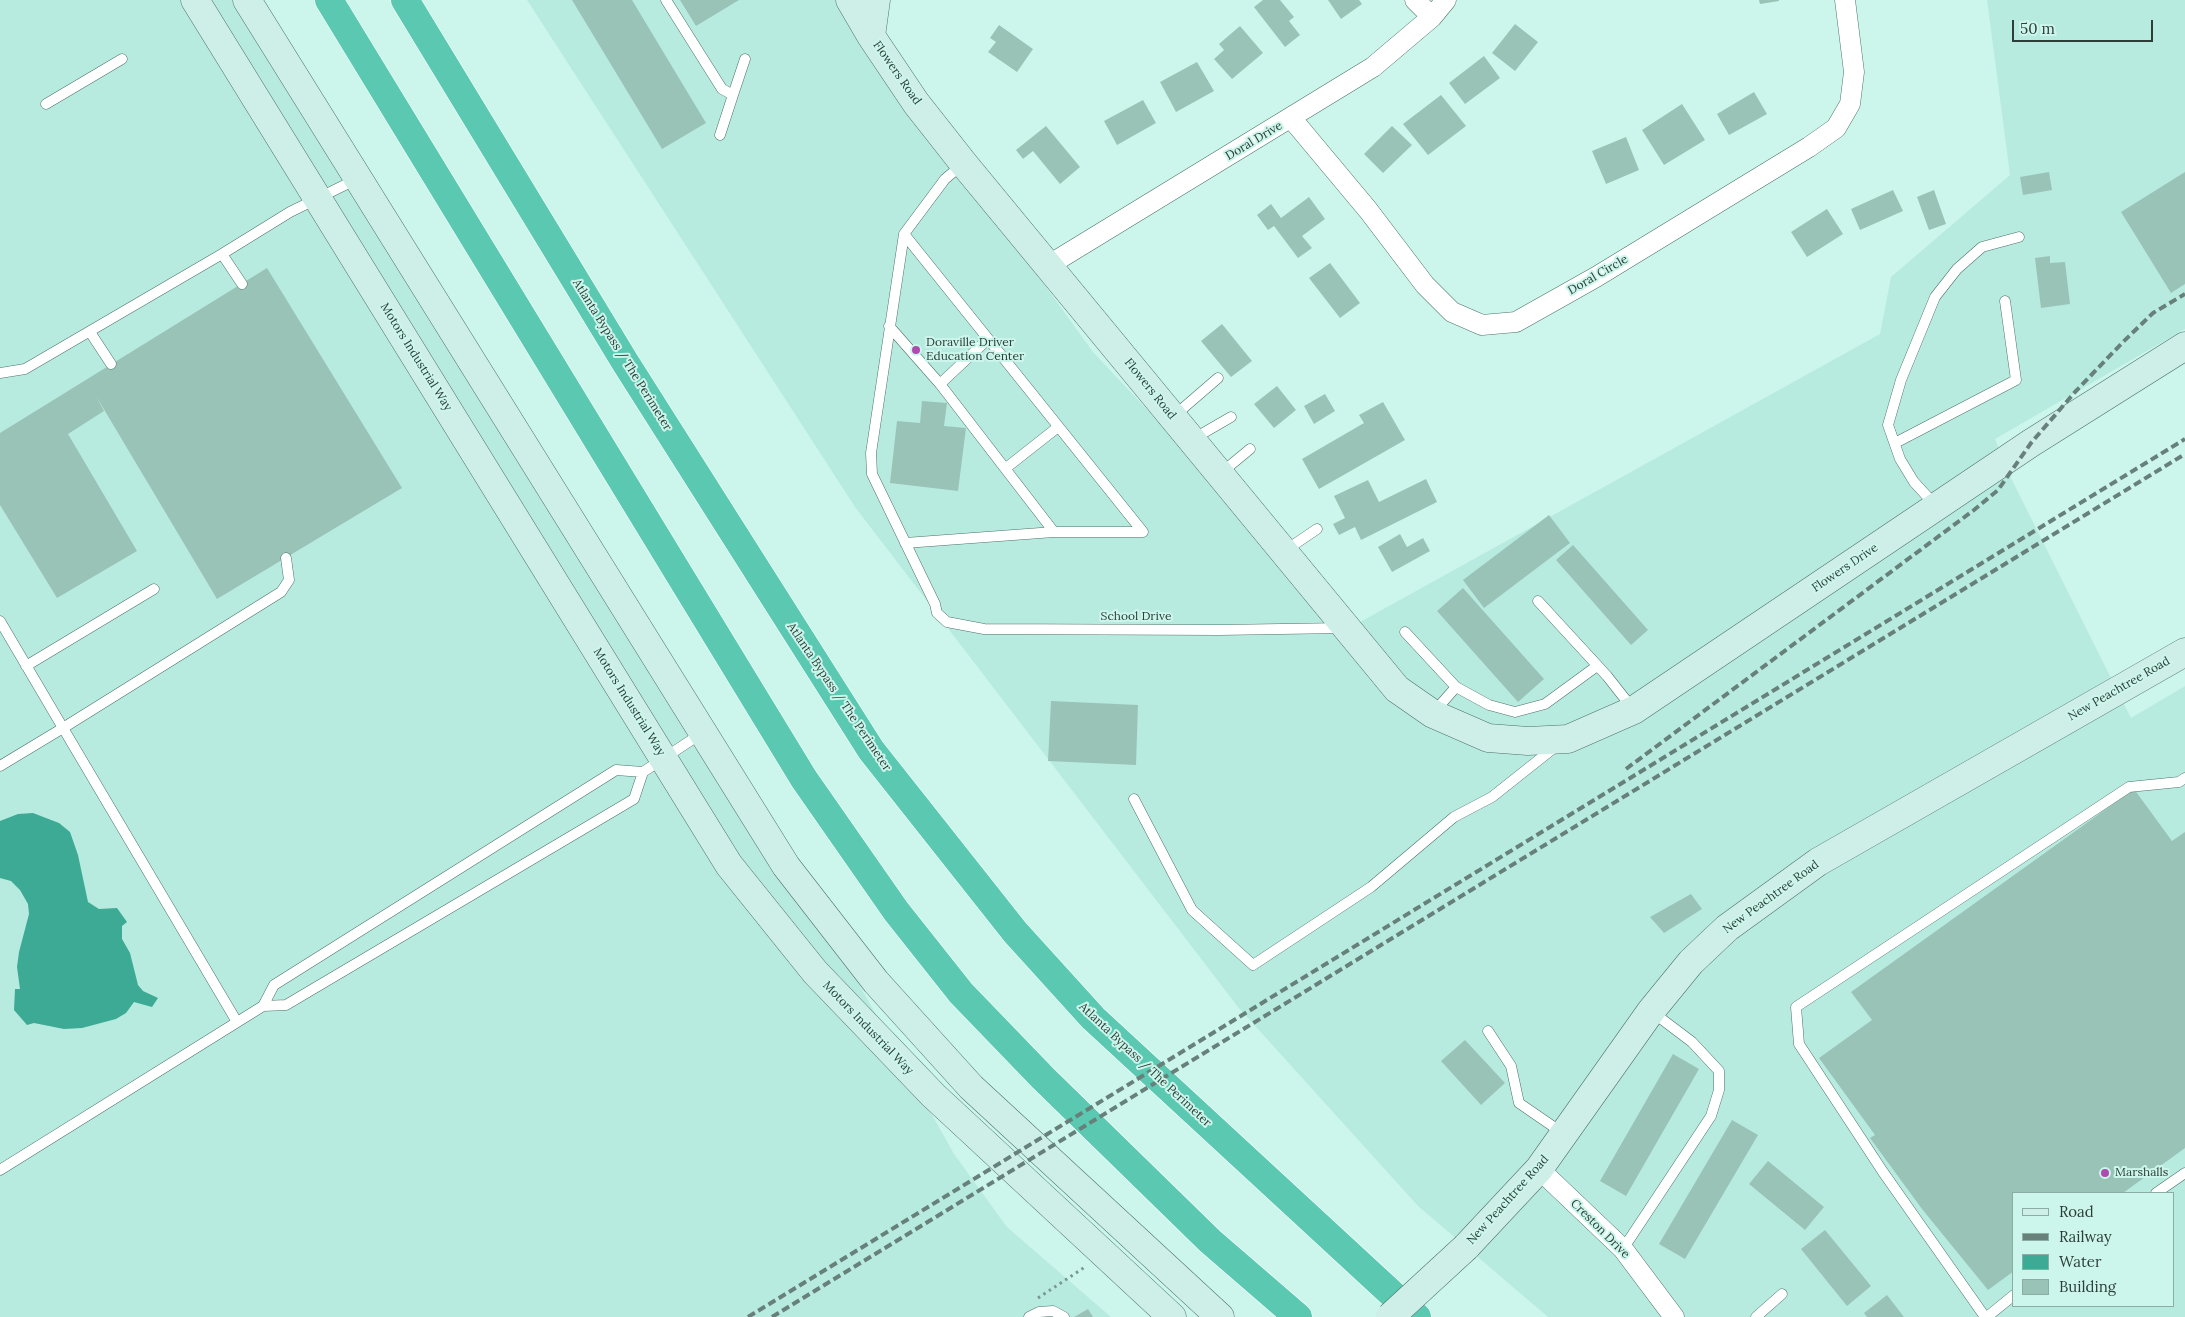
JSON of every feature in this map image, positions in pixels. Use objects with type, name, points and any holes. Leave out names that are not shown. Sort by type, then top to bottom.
[{"type":"highway","points":[[329,0],[804,778],[896,911],[961,993],[1042,1078],[1210,1241],[1298,1317]]},
{"type":"highway","name":"Atlanta Bypass / The Perimeter","points":[[405,0],[630,370],[871,750],[1015,932],[1094,1018],[1410,1316]]},
{"type":"main road","name":"Motors Industrial Way","points":[[195,0],[319,199],[653,765],[729,865],[815,972],[933,1096],[1172,1317]]},
{"type":"main road","points":[[247,0],[786,866],[876,982],[971,1087],[1220,1317]]},
{"type":"main road","name":"Flowers Road","points":[[850,0],[871,36],[916,102],[955,171],[1049,265],[1397,689],[1432,714],[1488,738]]},
{"type":"main road","points":[[871,36],[876,0]]},
{"type":"main road","name":"Flowers Drive","points":[[1488,738],[1528,741],[1568,739],[1634,710],[2031,443],[2185,346]]},
{"type":"main road","name":"New Peachtree Road","points":[[1410,1316],[1466,1247],[1539,1169],[1652,1011],[1691,962],[1727,928],[1818,862],[2185,652]]},
{"type":"street","points":[[1415,0],[1432,17]]},
{"type":"street","name":"Doral Drive","points":[[1049,265],[1292,119],[1373,67],[1432,17],[1446,0]]},
{"type":"street","name":"Doral Circle","points":[[1292,119],[1368,210],[1425,285],[1452,312],[1482,325],[1516,322],[1596,277],[1809,147],[1836,128],[1850,104],[1854,72],[1845,0]]},
{"type":"street","name":"Creston Drive","points":[[1539,1169],[1623,1249],[1674,1317]]},
{"type":"lane","points":[[666,0],[722,89],[733,96]]},
{"type":"lane","points":[[46,104],[122,58]]},
{"type":"lane","points":[[720,135],[745,60]]},
{"type":"lane","points":[[905,543],[1054,532],[1143,532],[904,234],[955,171]]},
{"type":"lane","points":[[0,372],[25,369],[290,212],[358,179]]},
{"type":"lane","name":"School Drive","points":[[904,234],[871,453],[872,474],[935,604],[937,613],[947,622],[984,629],[1219,630],[1348,628]]},
{"type":"lane","points":[[1936,506],[1914,482],[1900,459],[1888,425],[1901,380],[1935,297],[1957,269],[1982,247],[2019,237]]},
{"type":"lane","points":[[222,254],[242,284]]},
{"type":"lane","points":[[1895,443],[2016,380],[2005,301]]},
{"type":"lane","points":[[889,326],[940,384],[1054,532]]},
{"type":"lane","points":[[90,332],[111,364]]},
{"type":"lane","points":[[940,384],[988,339]]},
{"type":"lane","points":[[1173,416],[1218,378]]},
{"type":"lane","points":[[1192,440],[1231,417]]},
{"type":"lane","points":[[1006,468],[1058,426]]},
{"type":"lane","points":[[1221,473],[1250,449]]},
{"type":"lane","points":[[1285,551],[1317,528]]},
{"type":"lane","points":[[0,766],[281,592],[289,580],[286,558]]},
{"type":"lane","points":[[26,666],[154,589]]},
{"type":"lane","points":[[1538,601],[1634,710]]},
{"type":"lane","points":[[0,621],[237,1022]]},
{"type":"lane","points":[[1405,632],[1456,687],[1489,705],[1515,712],[1544,704],[1597,666]]},
{"type":"lane","points":[[1432,714],[1456,687]]},
{"type":"lane","points":[[263,1006],[274,986],[616,770],[653,765],[703,732]]},
{"type":"lane","points":[[1134,800],[1192,910],[1253,965],[1371,888],[1454,817],[1492,797],[1544,754],[1568,739]]},
{"type":"lane","points":[[0,1170],[263,1006],[286,1005],[634,799],[653,765]]},
{"type":"lane","points":[[2012,1297],[1986,1317],[1883,1172],[1799,1044],[1796,1007],[2130,787],[2179,782],[2185,778]]},
{"type":"lane","points":[[1623,1249],[1711,1116],[1719,1090],[1719,1071],[1692,1042],[1652,1011]]},
{"type":"lane","points":[[1488,1031],[1511,1066],[1519,1103],[1564,1135]]},
{"type":"lane","points":[[2157,1192],[2185,1173]]},
{"type":"lane","points":[[1756,1317],[1782,1294]]},
{"type":"lane","points":[[1031,1316],[1039,1312],[1053,1311],[1064,1317]]},
{"type":"path","points":[[1031,1316],[1040,1295],[1089,1264]]},
{"type":"shaded area","points":[[0,0],[255,0],[856,979],[954,1154],[1007,1227],[1111,1317],[0,1317]]},
{"type":"shaded area","points":[[527,0],[853,0],[883,61],[1093,352],[1351,627],[1880,334],[1891,277],[2010,175],[1987,0],[2185,0],[2185,329],[1995,439],[2009,474],[2131,718],[2185,686],[2185,1317],[1548,1317],[1418,1206],[1238,1007],[855,507]]},
{"type":"water","points":[[33,813],[59,823],[70,832],[78,855],[88,902],[99,909],[117,908],[127,922],[122,926],[122,939],[130,953],[138,985],[143,991],[158,998],[152,1007],[134,1002],[126,1013],[116,1019],[82,1028],[64,1029],[34,1023],[27,1025],[14,1010],[15,989],[20,989],[17,967],[19,952],[29,914],[28,904],[20,890],[11,881],[0,878],[0,821],[18,814]]},
{"type":"building","points":[[572,0],[632,0],[706,123],[662,149]]},
{"type":"building","points":[[680,0],[739,0],[696,26]]},
{"type":"building","points":[[1263,0],[1280,0],[1294,17],[1289,21],[1300,35],[1285,47],[1254,7]]},
{"type":"building","points":[[1328,0],[1359,0],[1362,4],[1341,19]]},
{"type":"building","points":[[1759,0],[1779,0],[1779,1],[1760,4]]},
{"type":"building","points":[[1515,24],[1538,42],[1515,71],[1492,53]]},
{"type":"building","points":[[999,25],[1033,49],[1017,72],[988,52],[996,42],[990,38]]},
{"type":"building","points":[[1240,26],[1263,53],[1232,79],[1214,59],[1224,50],[1219,44]]},
{"type":"building","points":[[1484,56],[1500,78],[1465,104],[1449,83]]},
{"type":"building","points":[[1197,62],[1214,91],[1176,112],[1160,82]]},
{"type":"building","points":[[1754,92],[1767,114],[1729,135],[1717,114]]},
{"type":"building","points":[[1441,95],[1466,126],[1428,155],[1403,124]]},
{"type":"building","points":[[1143,100],[1156,123],[1117,145],[1104,121]]},
{"type":"building","points":[[1682,104],[1705,140],[1664,165],[1642,130]]},
{"type":"building","points":[[1046,126],[1080,167],[1060,184],[1033,151],[1023,159],[1016,150]]},
{"type":"building","points":[[1392,126],[1412,145],[1383,173],[1364,154]]},
{"type":"building","points":[[1626,137],[1639,170],[1606,184],[1592,151]]},
{"type":"building","points":[[2049,172],[2052,190],[2023,195],[2020,177]]},
{"type":"building","points":[[2185,172],[2185,284],[2171,293],[2121,212]]},
{"type":"building","points":[[1893,190],[1903,211],[1860,230],[1851,209]]},
{"type":"building","points":[[1934,190],[1946,224],[1929,230],[1917,197]]},
{"type":"building","points":[[1309,197],[1325,219],[1302,236],[1312,248],[1298,258],[1274,226],[1268,230],[1257,215],[1271,204],[1281,218]]},
{"type":"building","points":[[1827,209],[1843,234],[1807,257],[1791,232]]},
{"type":"building","points":[[2050,256],[2050,263],[2065,262],[2070,304],[2041,308],[2035,258]]},
{"type":"building","points":[[1330,263],[1360,303],[1340,318],[1309,278]]},
{"type":"building","points":[[267,268],[402,488],[217,599],[96,396],[104,411],[68,434],[137,551],[57,598],[0,505],[0,433]]},
{"type":"building","points":[[1222,324],[1252,361],[1231,377],[1201,341]]},
{"type":"building","points":[[1277,386],[1296,410],[1274,428],[1254,404]]},
{"type":"building","points":[[1325,394],[1335,411],[1314,424],[1304,406]]},
{"type":"building","points":[[922,401],[947,403],[944,426],[966,428],[958,491],[890,483],[897,421],[920,423]]},
{"type":"building","points":[[1383,402],[1405,440],[1319,489],[1302,459],[1364,423],[1359,415]]},
{"type":"building","points":[[1426,479],[1437,502],[1361,540],[1355,527],[1339,535],[1333,524],[1345,518],[1334,496],[1368,480],[1379,502]]},
{"type":"building","points":[[1549,515],[1570,543],[1484,608],[1463,580]]},
{"type":"building","points":[[1400,534],[1407,547],[1423,538],[1430,551],[1392,572],[1378,547]]},
{"type":"building","points":[[1573,545],[1648,630],[1631,645],[1556,560]]},
{"type":"building","points":[[1463,588],[1544,679],[1518,702],[1437,611]]},
{"type":"building","points":[[1051,701],[1138,705],[1136,765],[1048,761]]},
{"type":"building","points":[[2134,789],[2172,841],[2185,832],[2185,1148],[2124,1192],[2012,1192],[2012,1272],[1988,1290],[1922,1209],[1870,1138],[1875,1135],[1819,1058],[1872,1020],[1851,992]]},
{"type":"building","points":[[1691,894],[1702,909],[1664,933],[1650,917]]},
{"type":"building","points":[[1465,1040],[1505,1083],[1481,1105],[1441,1061]]},
{"type":"building","points":[[1673,1054],[1699,1069],[1626,1196],[1600,1181]]},
{"type":"building","points":[[1732,1120],[1758,1135],[1685,1259],[1659,1244]]},
{"type":"building","points":[[1768,1161],[1824,1207],[1805,1230],[1749,1184]]},
{"type":"building","points":[[1825,1230],[1871,1286],[1847,1306],[1801,1249]]},
{"type":"building","points":[[1887,1295],[1904,1317],[1867,1317],[1864,1313]]},
{"type":"building","points":[[1088,1309],[1093,1317],[1074,1317]]},
{"type":"railway","points":[[1626,769],[1974,510],[1998,490],[2031,443],[2075,392],[2153,313],[2185,294]]},
{"type":"railway","points":[[748,1317],[2185,439]]},
{"type":"railway","points":[[772,1317],[2185,454]]},
{"type":"place","name":"Doraville Driver Education Center","points":[[916,350]]},
{"type":"place","name":"Marshalls","points":[[2105,1173]]}]
